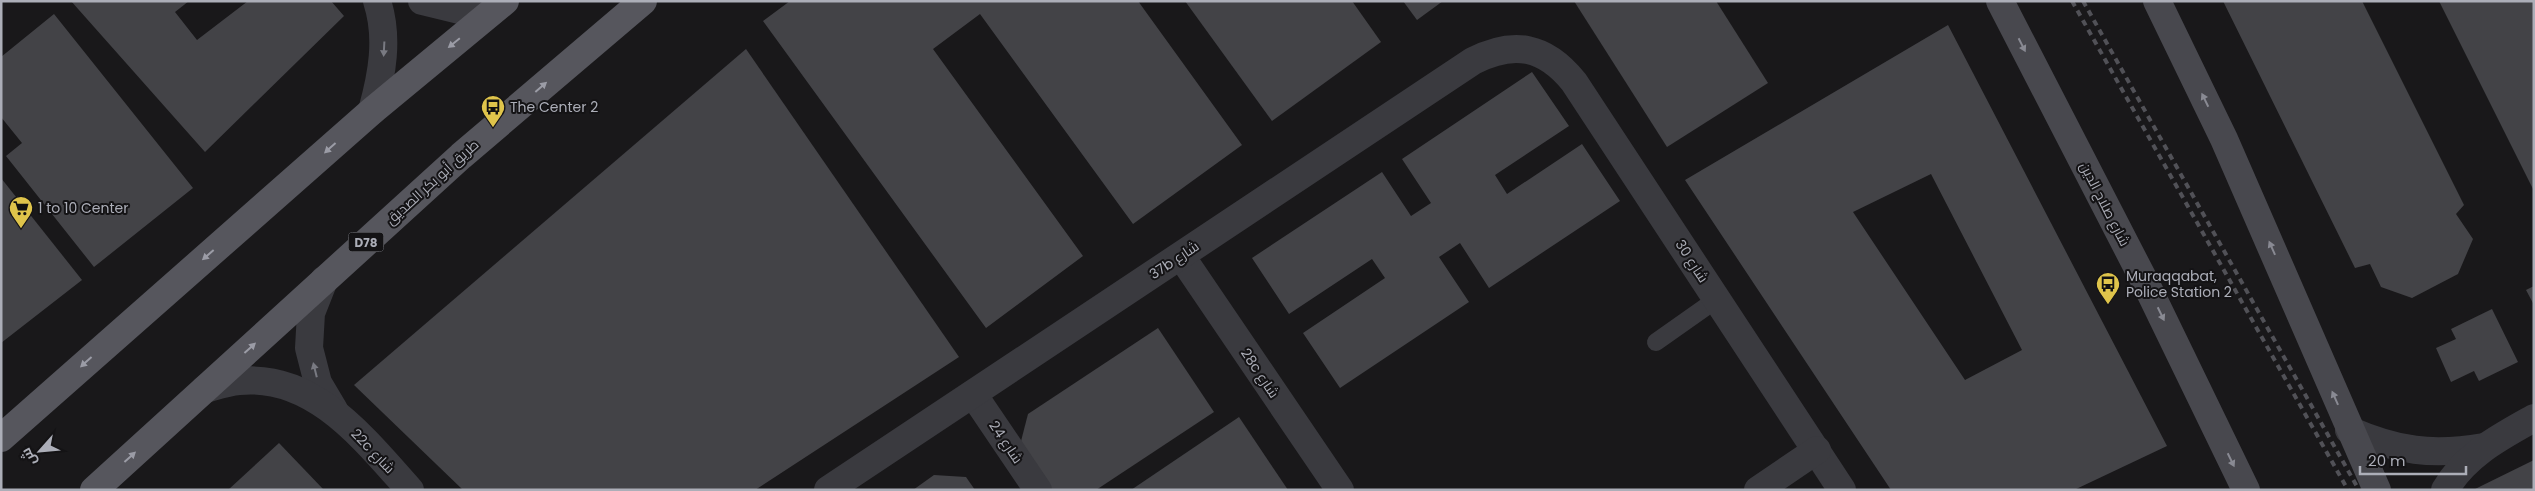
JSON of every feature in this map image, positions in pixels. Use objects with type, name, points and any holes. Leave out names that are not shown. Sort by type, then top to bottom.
[{"type":"main road","points":[[601,36],[614,1]]},
{"type":"main road","name":"طريق أبو بكر الصديق","points":[[94,490],[461,156],[643,1]]},
{"type":"main road","name":"شارع صلاح الدين","points":[[2000,1],[2148,286],[2246,490]]},
{"type":"main road","points":[[2157,1],[2224,139],[2285,276],[2376,490]]},
{"type":"main road","points":[[1,438],[372,111],[498,7]]},
{"type":"street","points":[[372,111],[381,78],[384,44],[377,1]]},
{"type":"street","points":[[422,1],[459,10],[498,7]]},
{"type":"street","name":"37b شارع","points":[[828,490],[1473,61],[1490,52],[1527,49]]},
{"type":"street","name":"شارع 30","points":[[1527,49],[1546,56],[1562,66],[1574,82],[1842,490]]},
{"type":"street","name":"28c شارع","points":[[1181,256],[1340,490]]},
{"type":"street","name":"22c شارع","points":[[324,280],[312,312],[309,348],[318,383],[336,413]]},
{"type":"street","name":"22c شارع","points":[[205,389],[239,381],[274,383],[308,394],[336,413],[410,490]]},
{"type":"street","name":"شارع 24","points":[[973,394],[1038,490]]},
{"type":"street","points":[[2445,490],[2464,465],[2484,447],[2534,418]]},
{"type":"street","points":[[2349,430],[2401,449],[2457,452],[2484,447]]},
{"type":"street","points":[[1758,490],[1817,450]]},
{"type":"lane","points":[[1656,342],[1716,299]]},
{"type":"building","points":[[71,1],[189,1],[175,12],[197,40],[248,1],[331,1],[344,16],[205,152]]},
{"type":"building","points":[[790,1],[1138,1],[1242,145],[1133,224],[980,14],[933,49],[1083,256],[986,328],[763,21]]},
{"type":"building","points":[[1185,1],[1352,1],[1381,42],[1272,121]]},
{"type":"building","points":[[1403,1],[1443,1],[1417,20]]},
{"type":"building","points":[[1574,1],[1716,1],[1768,83],[1667,147]]},
{"type":"building","points":[[2223,1],[2362,1],[2464,205],[2456,214],[2473,239],[2458,274],[2412,298],[2381,287],[2370,264],[2355,268]]},
{"type":"building","points":[[2439,1],[2534,1],[2534,191]]},
{"type":"building","points":[[54,14],[193,188],[94,267],[6,156],[22,143],[1,117],[1,57]]},
{"type":"building","points":[[1948,25],[2167,446],[2074,490],[1891,490],[1685,180]],"holes":[[[1931,174],[2022,350],[1965,380],[1853,212]]]},
{"type":"building","points":[[746,49],[959,357],[755,490],[463,490],[354,385]]},
{"type":"building","points":[[1532,72],[1569,126],[1495,175],[1507,194],[1582,144],[1620,201],[1489,288],[1460,243],[1439,257],[1469,302],[1340,388],[1303,333],[1385,278],[1372,259],[1289,314],[1252,258],[1382,172],[1411,216],[1431,203],[1402,159]]},
{"type":"building","name":"1 to 10 Center","points":[[1,178],[82,280],[1,343]]},
{"type":"building","points":[[2534,286],[2534,305],[2526,290]]},
{"type":"building","points":[[2492,309],[2518,362],[2479,381],[2474,371],[2451,382],[2436,348],[2456,339],[2451,329]]},
{"type":"building","points":[[1158,328],[1214,412],[1096,490],[1051,490],[1020,445],[1028,414]]},
{"type":"building","points":[[1239,417],[1288,490],[1131,490]]},
{"type":"building","points":[[279,443],[324,490],[228,490]]},
{"type":"building","points":[[2534,460],[2534,490],[2473,490]]},
{"type":"building","points":[[934,475],[966,477],[975,490],[913,490]]},
{"type":"railway","points":[[2072,1],[2348,490]]},
{"type":"railway","points":[[2083,1],[2359,490]]},
{"type":"place","name":"The Center 2","points":[[493,128]]},
{"type":"place","name":"1 to 10 Center","points":[[21,229]]},
{"type":"place","name":"Muraqqabat, Police Station 2","points":[[2108,305]]}]
